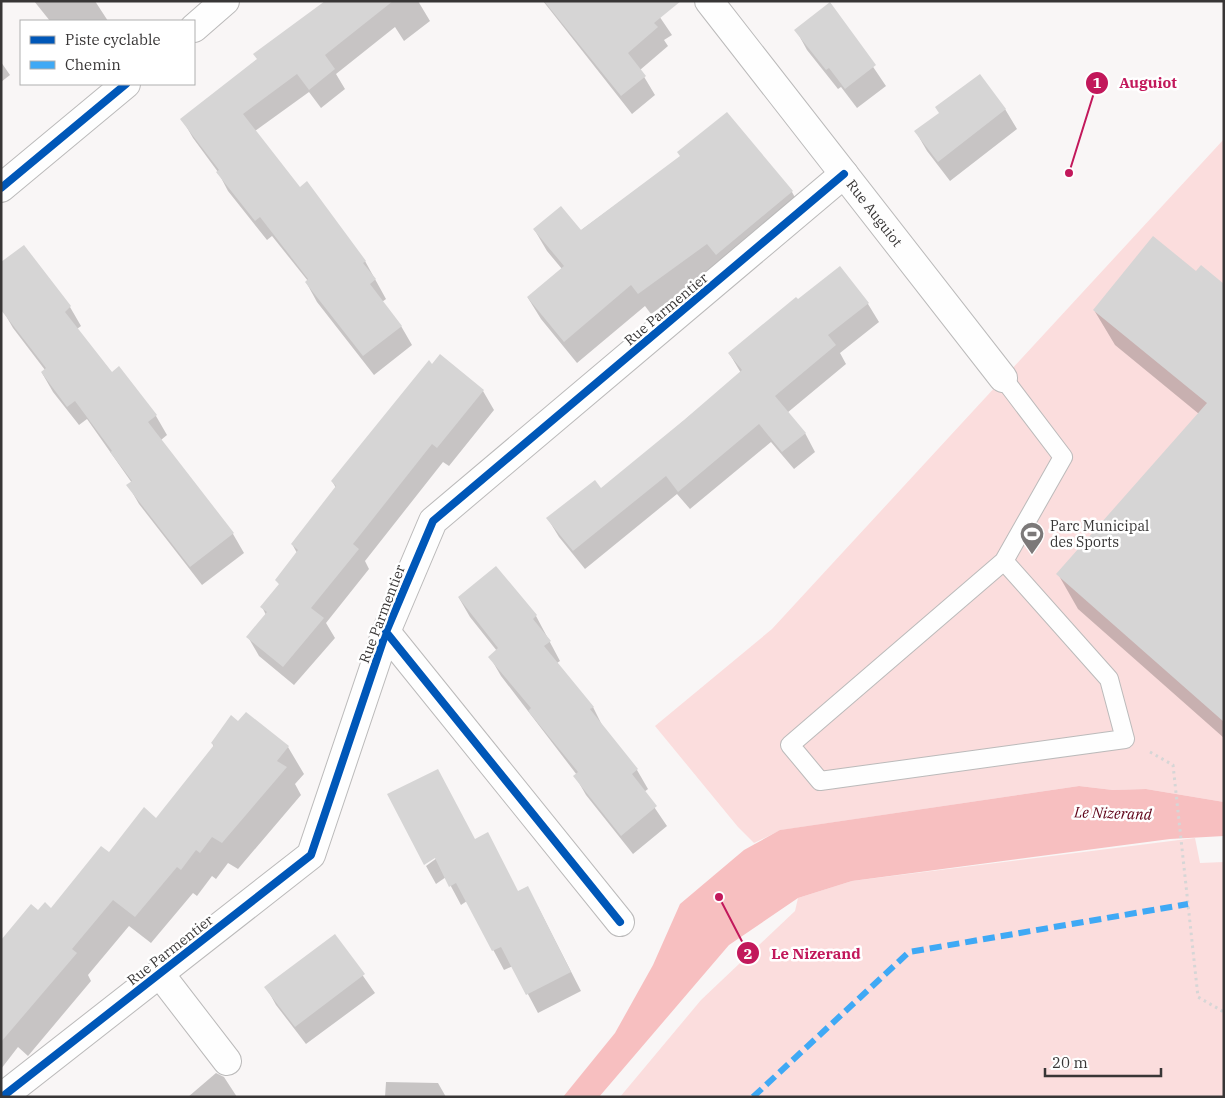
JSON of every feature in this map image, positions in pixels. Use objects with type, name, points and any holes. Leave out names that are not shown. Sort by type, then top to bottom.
[{"type":"street","name":"Rue Auguiot","points":[[709,1],[1003,378]]},
{"type":"street","points":[[195,27],[216,4]]},
{"type":"street","points":[[1,188],[125,85]]},
{"type":"street","name":"Rue Parmentier","points":[[2,1097],[311,855],[386,632],[433,520],[844,174]]},
{"type":"street","points":[[386,632],[620,922]]},
{"type":"street","points":[[160,974],[227,1061]]},
{"type":"lane","points":[[1003,378],[1063,457],[1004,560],[790,745],[820,782],[1126,739],[1109,679],[1004,560]]},
{"type":"path","points":[[1126,739],[1173,765],[1198,997],[1224,1012]]},
{"type":"shaded area","name":"Parc Municipal des Sports","points":[[1224,139],[1224,802],[1146,789],[1113,790],[1079,786],[781,830],[754,843],[738,827],[655,726],[772,629]]},
{"type":"shaded area","points":[[1195,838],[1200,863],[1224,862],[1224,1097],[620,1097],[701,1000],[795,911],[798,898],[852,881]]},
{"type":"water","points":[[1079,786],[1113,790],[1146,789],[1224,802],[1224,836],[1170,839],[852,881],[798,898],[729,945],[599,1097],[563,1097],[615,1033],[653,965],[680,904],[744,850],[780,830]]},
{"type":"building","points":[[325,1],[393,1],[325,55],[335,69],[309,90],[297,74],[243,114],[300,187],[307,181],[366,261],[363,263],[376,279],[370,284],[402,326],[363,356],[305,282],[308,279],[260,217],[255,221],[216,172],[219,170],[180,119],[257,59],[253,54]]},
{"type":"building","points":[[544,1],[681,1],[654,23],[658,27],[628,53],[646,76],[621,96]]},
{"type":"building","points":[[830,2],[876,65],[845,89],[829,68],[826,70],[794,30]]},
{"type":"building","points":[[980,74],[1006,109],[938,162],[914,131],[939,113],[935,107]]},
{"type":"building","points":[[727,112],[793,191],[716,255],[707,244],[638,294],[631,285],[564,342],[527,297],[564,266],[533,229],[561,206],[581,230],[680,156],[677,152]]},
{"type":"building","points":[[1153,236],[1196,271],[1201,265],[1224,284],[1224,722],[1056,574],[1207,403],[1093,310]]},
{"type":"building","points":[[24,245],[71,306],[65,312],[112,372],[119,366],[157,415],[148,422],[234,533],[190,567],[126,485],[132,481],[110,452],[112,451],[75,401],[67,407],[41,372],[46,368],[1,310],[1,262]]},
{"type":"building","points":[[840,266],[869,303],[828,335],[836,345],[775,396],[806,433],[782,452],[759,424],[678,492],[666,476],[573,551],[546,518],[595,480],[601,488],[684,420],[742,370],[728,353],[796,297],[798,299]]},
{"type":"building","points":[[440,354],[484,390],[437,448],[432,444],[353,544],[359,549],[311,608],[324,618],[283,667],[246,637],[267,612],[260,607],[279,584],[275,580],[298,550],[291,544],[336,486],[331,481],[429,360],[432,364]]},
{"type":"building","points":[[496,566],[537,615],[533,619],[551,641],[544,646],[594,707],[590,709],[638,769],[632,774],[657,806],[621,836],[573,776],[578,772],[528,711],[531,708],[488,657],[498,648],[458,597]]},
{"type":"building","points":[[246,712],[289,746],[277,761],[287,767],[222,843],[212,837],[200,853],[196,850],[181,870],[177,867],[135,917],[113,900],[72,949],[77,953],[1,1042],[1,940],[31,904],[38,910],[45,902],[51,908],[101,846],[109,852],[144,807],[156,818],[214,745],[211,743],[231,715],[238,721]]},
{"type":"building","points":[[438,769],[475,839],[488,832],[518,891],[528,886],[571,972],[526,995],[501,947],[492,951],[456,883],[449,887],[435,858],[424,865],[387,794]]},
{"type":"building","points":[[335,934],[365,974],[295,1027],[264,987]]},
{"type":"marked path","points":[[753,1097],[909,952],[1188,904]]},
{"type":"cycle path","points":[[1,188],[125,85]]},
{"type":"cycle path","points":[[2,1097],[311,855],[386,632],[433,521],[844,174]]},
{"type":"cycle path","points":[[386,632],[620,922]]},
{"type":"place","name":"Auguiot","points":[[1069,173]]},
{"type":"place","name":"Parc Municipal des Sports","points":[[1032,555]]},
{"type":"place","name":"Le Nizerand","points":[[719,897]]}]
